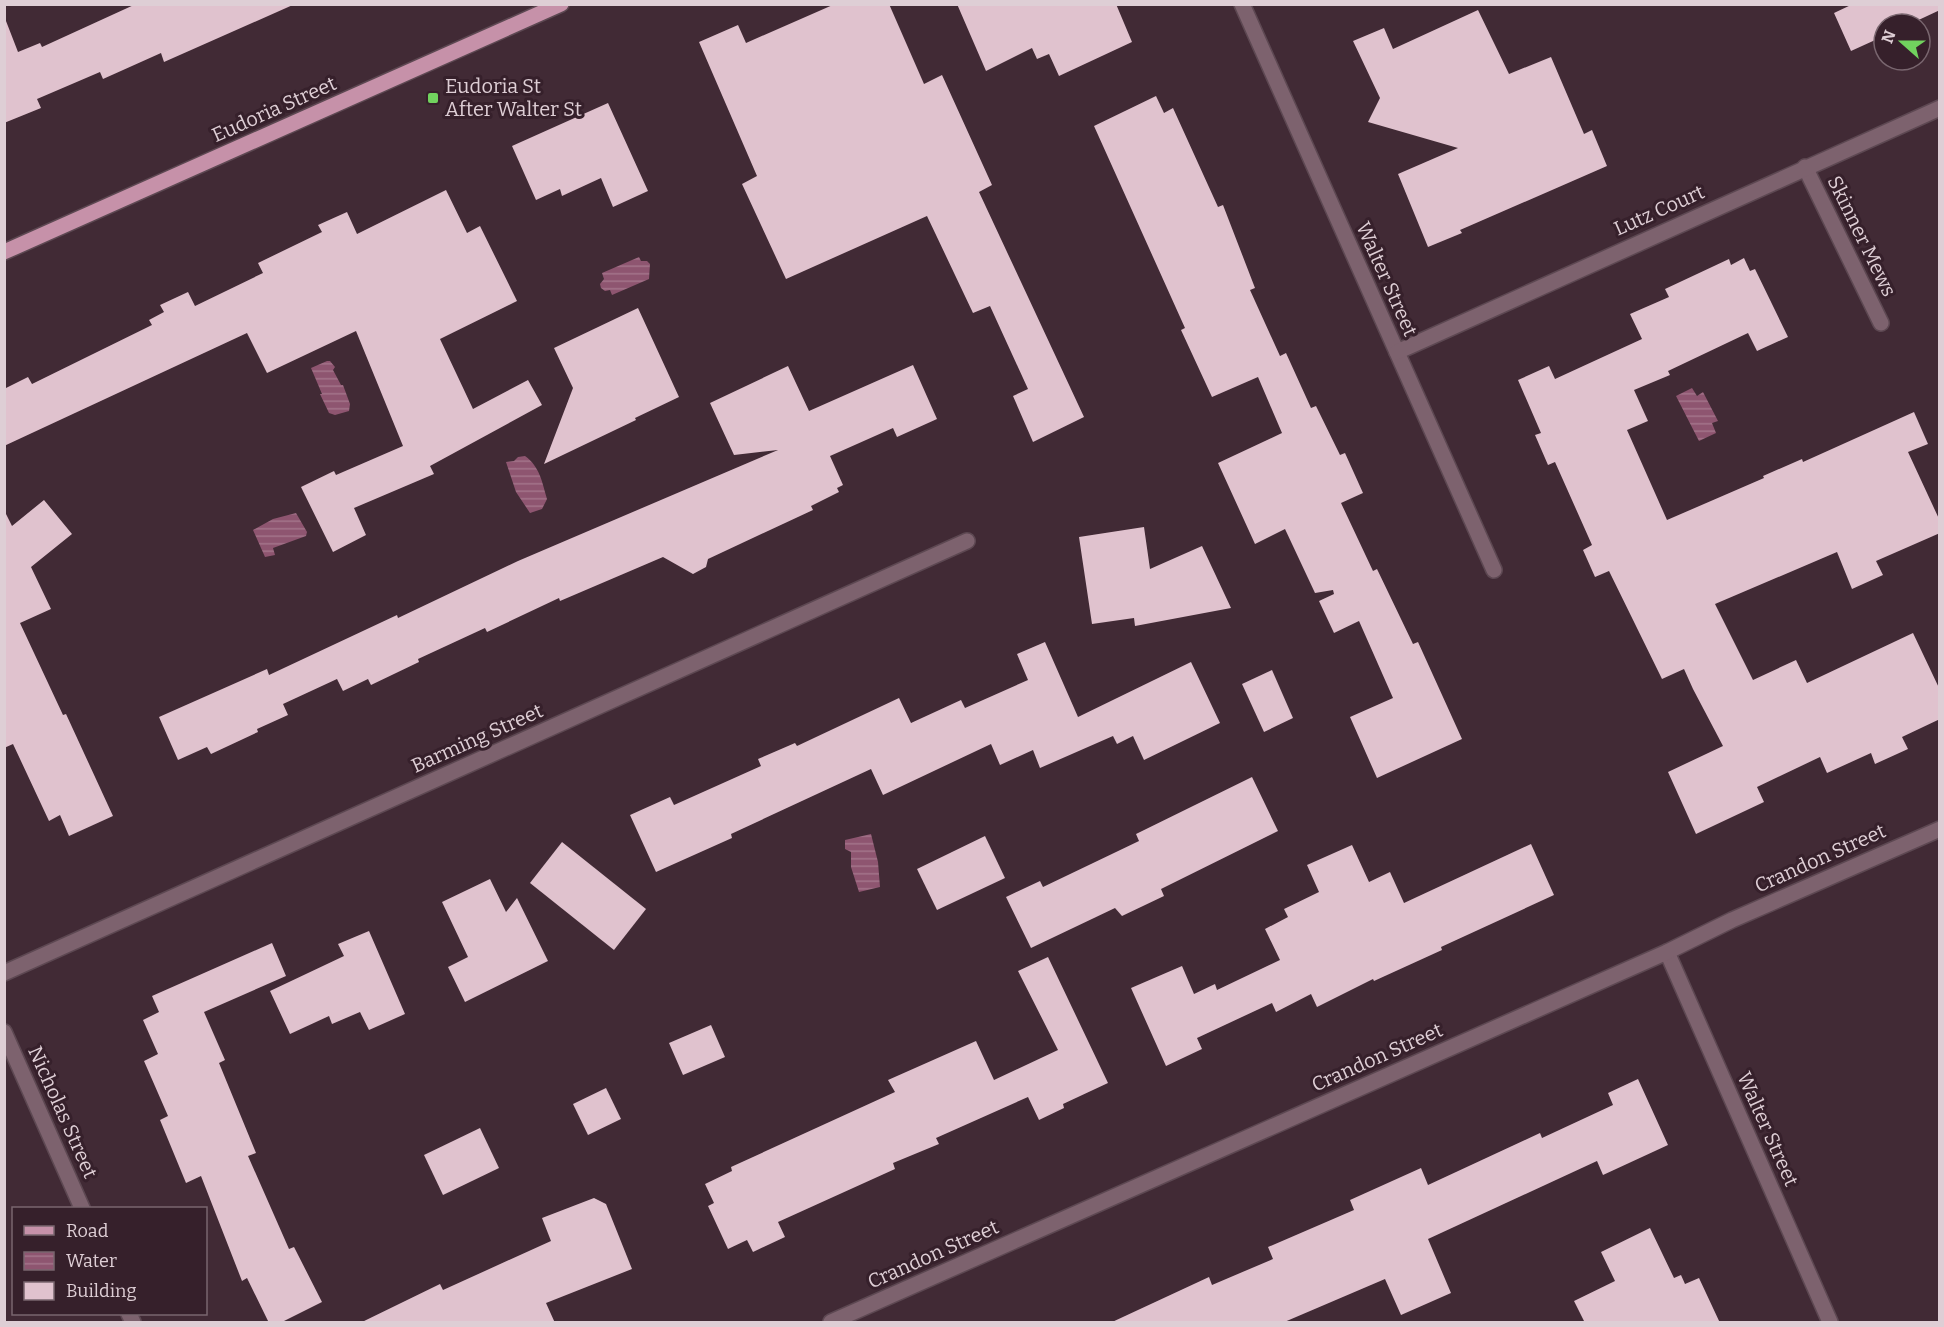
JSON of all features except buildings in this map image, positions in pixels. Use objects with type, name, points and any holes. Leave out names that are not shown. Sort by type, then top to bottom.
[{"type":"main road","name":"Eudoria Street","points":[[4,252],[561,4]]},
{"type":"street","name":"Walter Street","points":[[1242,4],[1494,570]]},
{"type":"street","name":"Lutz Court","points":[[1397,352],[1940,108]]},
{"type":"street","name":"Skinner Mews","points":[[1805,167],[1881,323]]},
{"type":"street","name":"Barming Street","points":[[4,973],[967,541]]},
{"type":"street","name":"Crandon Street","points":[[831,1323],[1940,829]]},
{"type":"street","name":"Walter Street","points":[[1667,952],[1830,1323]]},
{"type":"street","name":"Nicholas Street","points":[[4,1032],[81,1207]]},
{"type":"water","points":[[639,257],[641,261],[647,261],[650,264],[649,279],[612,295],[610,290],[605,291],[601,288],[600,284],[604,279],[602,273]]},
{"type":"water","points":[[327,361],[335,367],[333,370],[343,385],[350,404],[349,411],[335,415],[329,413],[320,394],[322,394],[311,368]]},
{"type":"water","points":[[1692,388],[1697,396],[1703,392],[1718,421],[1712,423],[1716,433],[1699,441],[1676,396]]},
{"type":"water","points":[[525,456],[537,470],[547,499],[542,509],[530,513],[516,492],[506,462]]},
{"type":"water","points":[[296,513],[307,532],[306,536],[273,548],[275,555],[265,557],[253,530],[273,519]]},
{"type":"water","points":[[871,834],[878,862],[880,887],[859,892],[851,867],[851,852],[845,849],[845,840]]},
{"type":"place","name":"Eudoria St After Walter St","points":[[433,98]]}]
